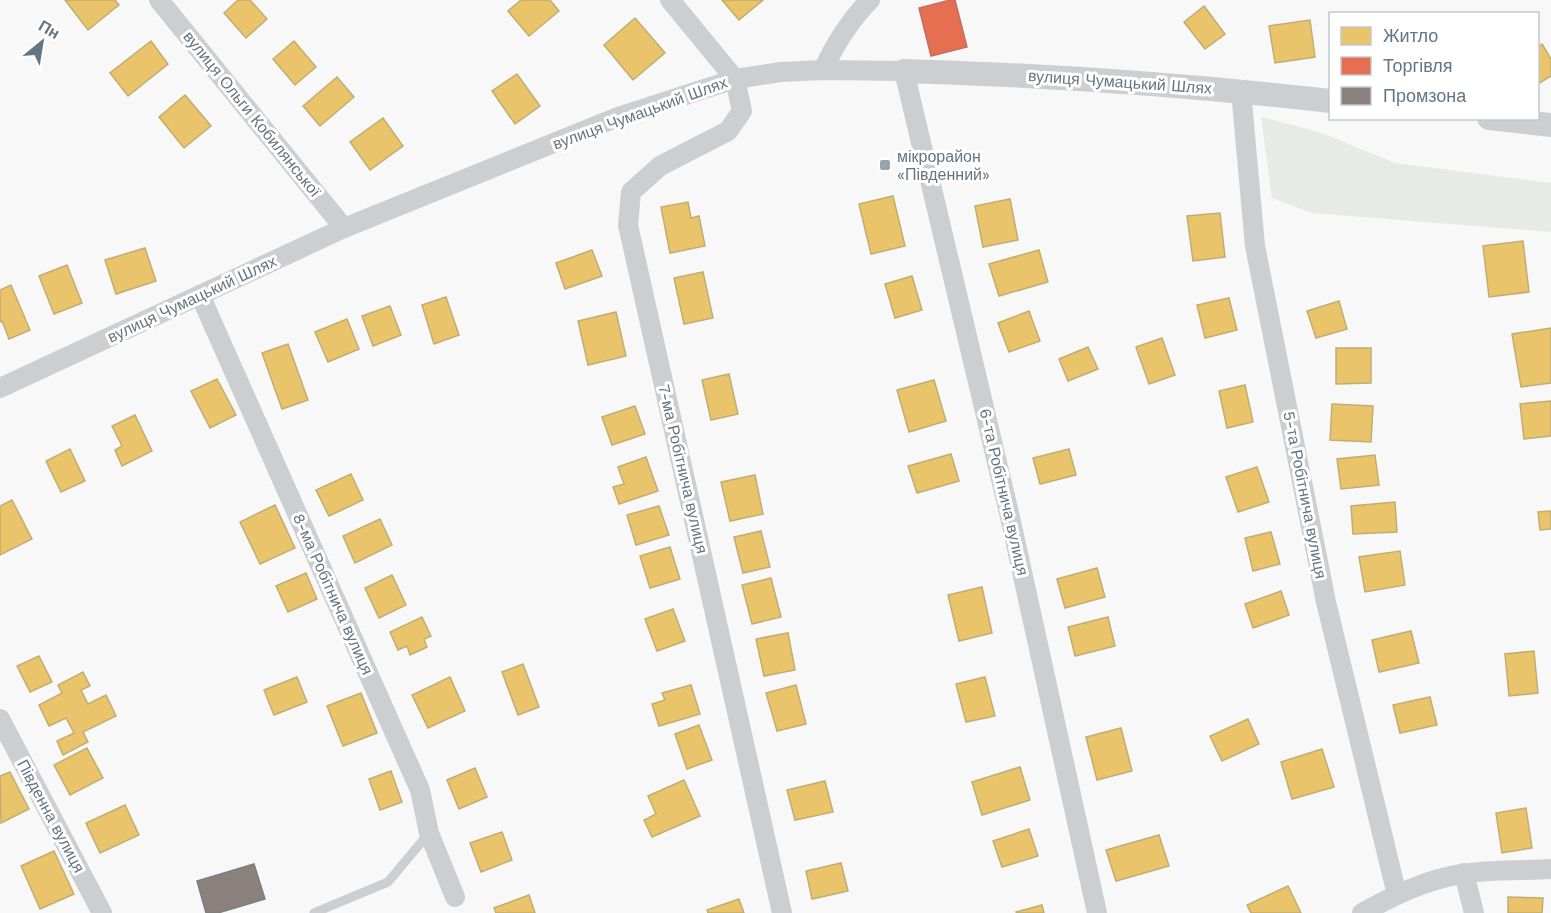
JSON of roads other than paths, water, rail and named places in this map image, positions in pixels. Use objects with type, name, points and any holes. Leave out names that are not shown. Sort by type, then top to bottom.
[{"type":"street","name":"вулиця Ольги Кобилянської","points":[[159,0],[344,228]]},
{"type":"street","points":[[670,0],[735,79]]},
{"type":"street","points":[[822,70],[835,43],[870,0]]},
{"type":"street","name":"вулиця Чумацький Шлях","points":[[0,388],[344,228],[618,117],[735,79],[781,72],[822,70],[1021,74],[1241,91],[1329,101]]},
{"type":"street","name":"6-та Робітнича вулиця","points":[[904,71],[1010,517],[1097,913]]},
{"type":"street","name":"7-ма Робітнича вулиця","points":[[735,79],[742,111],[728,131],[660,166],[632,192],[628,225],[782,913]]},
{"type":"street","name":"5-та Робітнича вулиця","points":[[1241,91],[1255,246],[1326,602],[1397,895]]},
{"type":"street","points":[[1507,120],[1551,125]]},
{"type":"street","name":"8-ма Робітнича вулиця","points":[[200,295],[420,790],[429,833],[455,897]]},
{"type":"street","name":"Південна вулиця","points":[[0,719],[102,913]]},
{"type":"street","points":[[1362,913],[1397,895],[1464,873],[1551,869]]},
{"type":"street","points":[[1464,873],[1474,913]]},
{"type":"lane","points":[[314,913],[388,882],[429,833]]},
{"type":"place","name":"мікрорайон «Південний»","points":[[885,165]]}]
